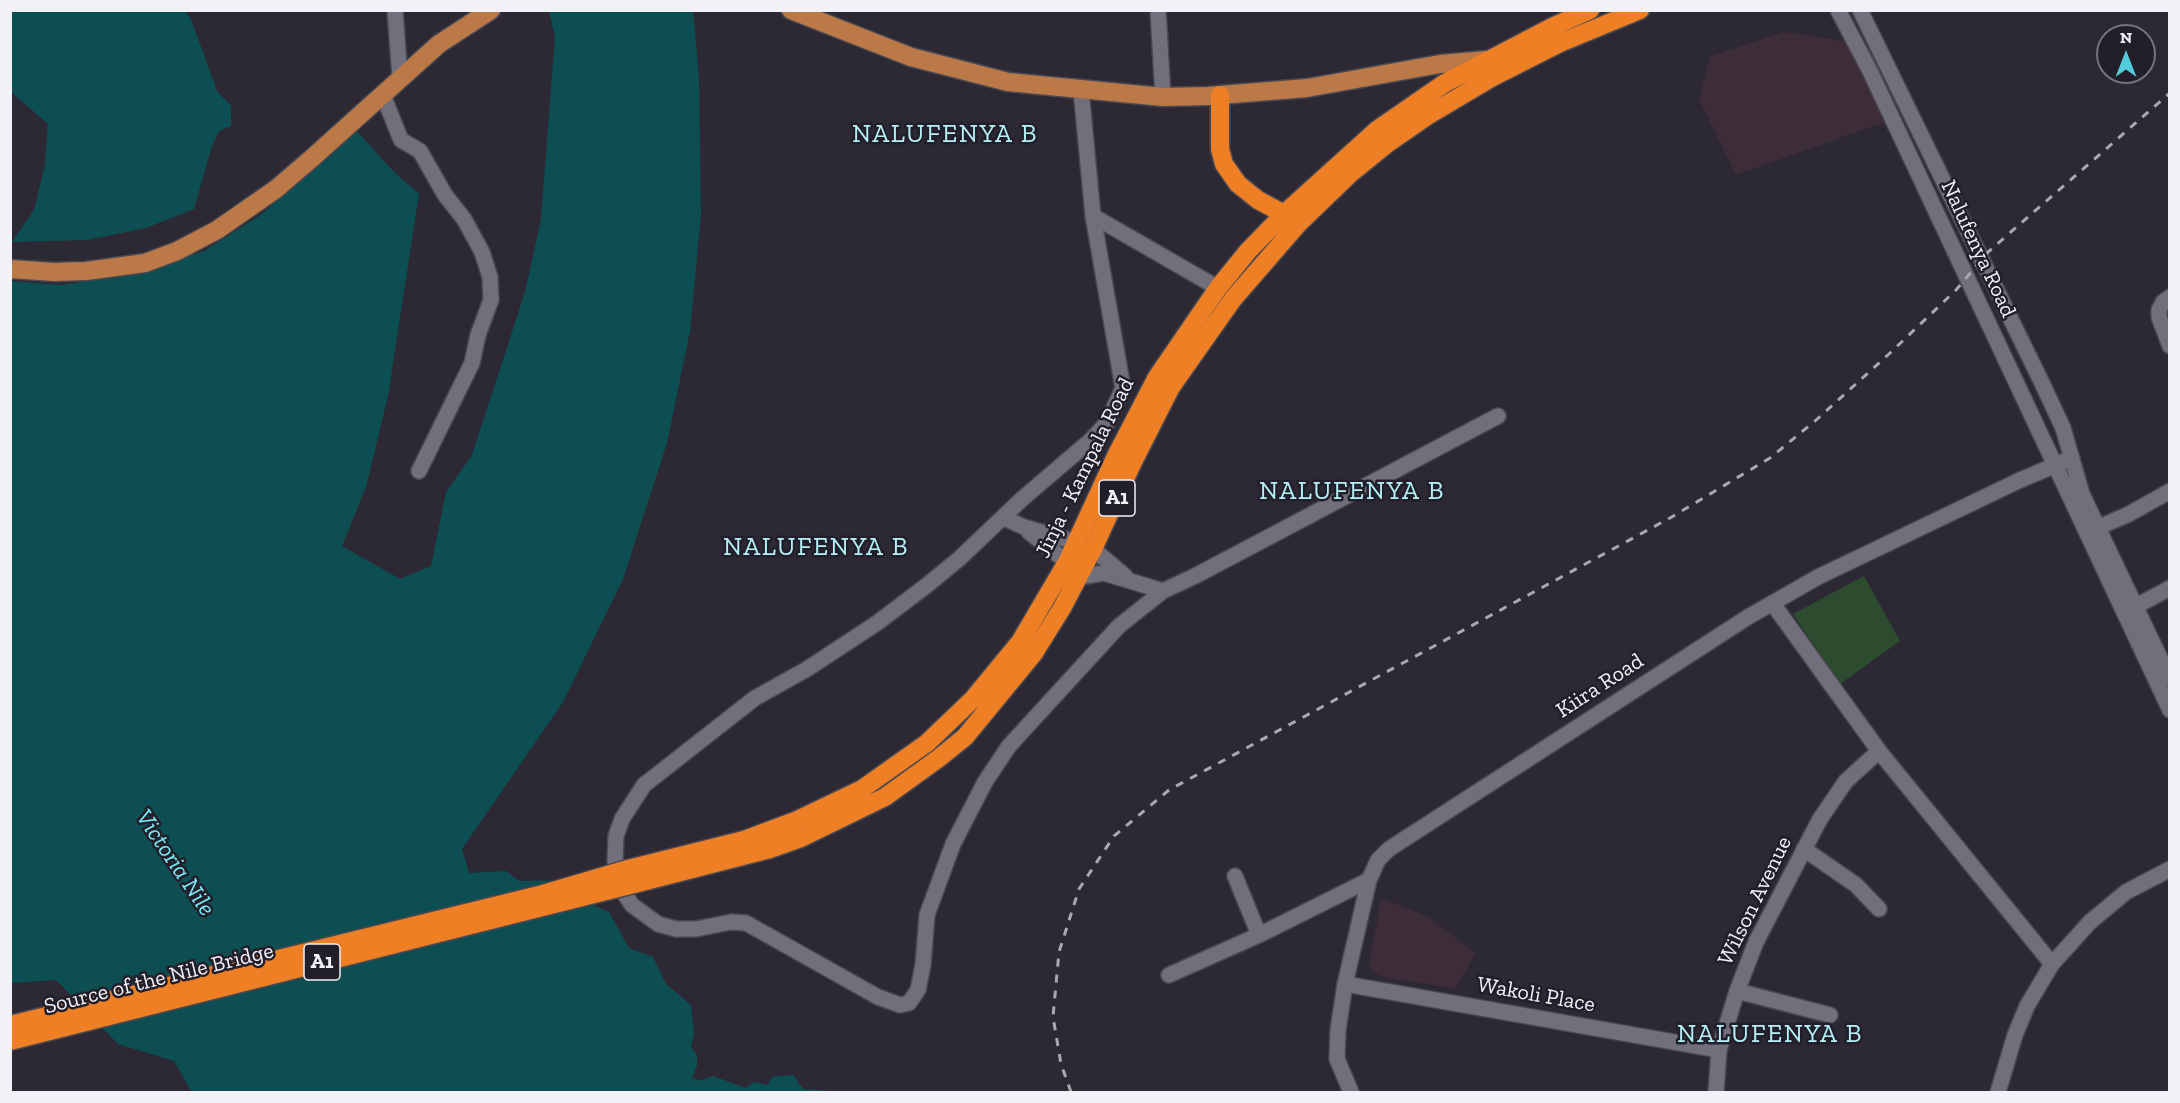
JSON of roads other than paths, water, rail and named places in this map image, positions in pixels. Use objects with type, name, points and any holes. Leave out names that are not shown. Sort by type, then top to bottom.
[{"type":"highway","name":"Jinja - Kampala Road","points":[[625,877],[744,840],[795,821],[862,789],[927,743],[974,699],[1020,642],[1067,562],[1116,456],[1157,377],[1218,288],[1248,251],[1284,214],[1377,129],[1445,83],[1486,60],[1590,10]]},
{"type":"highway","name":"Jinja - Kampala Road","points":[[625,877],[770,849],[801,837],[870,805],[901,787],[965,736],[1034,653],[1079,577],[1171,387],[1233,299],[1298,224],[1351,173],[1426,116],[1491,78],[1560,43],[1640,10]]},
{"type":"highway","points":[[1220,95],[1220,149],[1224,164],[1238,184],[1258,200],[1284,214]]},
{"type":"highway","name":"Source of the Nile Bridge","points":[[10,1025],[543,894],[625,877]]},
{"type":"highway","name":"Source of the Nile Bridge","points":[[10,1041],[625,877]]},
{"type":"main road","points":[[10,268],[54,272],[113,269],[145,263],[177,251],[217,230],[244,213],[302,166],[439,44],[491,10]]},
{"type":"main road","points":[[791,10],[911,57],[1008,82],[1163,97],[1307,88],[1440,64],[1486,60]]},
{"type":"street","points":[[395,10],[400,78]]},
{"type":"street","points":[[1158,10],[1163,97]]},
{"type":"street","name":"Nalufenya Road","points":[[1838,10],[1870,71],[2074,508],[2130,609]]},
{"type":"street","name":"Nalufenya Road","points":[[1860,10],[2063,428],[2082,494],[2130,609]]},
{"type":"street","points":[[1081,90],[1093,216],[1123,388],[1107,423],[960,558],[877,623],[807,669],[755,698],[644,785],[616,836],[632,905],[658,924],[676,929],[696,929],[731,922],[746,923],[852,983],[900,1005],[909,1003],[918,990],[923,965],[927,915],[953,844],[985,782],[1009,746],[1047,702],[1119,627],[1163,591],[1498,416]]},
{"type":"street","points":[[383,95],[401,140],[420,151],[445,195],[464,219],[482,252],[490,277],[491,300],[478,335],[472,363],[419,471]]},
{"type":"street","points":[[1093,216],[1218,288]]},
{"type":"street","points":[[2169,297],[2163,302],[2159,317],[2169,346]]},
{"type":"street","name":"Kiira Road","points":[[1351,1092],[1337,1059],[1338,1030],[1369,880],[1378,860],[1389,849],[1748,617],[1853,559],[2072,458]]},
{"type":"street","points":[[2097,528],[2129,514],[2169,491]]},
{"type":"street","points":[[1004,518],[1024,527],[1075,542]]},
{"type":"street","points":[[1024,527],[1067,562]]},
{"type":"street","points":[[1093,549],[1132,582]]},
{"type":"street","points":[[1079,577],[1104,573],[1163,591]]},
{"type":"street","points":[[2130,609],[2169,588]]},
{"type":"street","points":[[1773,604],[1879,751],[2052,964]]},
{"type":"street","points":[[2130,609],[2169,679]]},
{"type":"street","points":[[2130,609],[2169,710]]},
{"type":"street","name":"Wilson Avenue","points":[[1716,1092],[1719,1050],[1737,991],[1756,942],[1820,819],[1846,781],[1879,751]]},
{"type":"street","points":[[1804,849],[1856,885],[1879,909]]},
{"type":"street","points":[[1998,1092],[2015,1035],[2027,1006],[2052,964],[2091,922],[2126,892],[2169,869]]},
{"type":"street","points":[[1235,876],[1259,935]]},
{"type":"street","points":[[1169,975],[1259,935],[1369,880]]},
{"type":"street","name":"Wakoli Place","points":[[1346,984],[1719,1050]]},
{"type":"street","points":[[1737,991],[1830,1015]]},
{"type":"water","points":[[11,10],[185,11],[191,19],[217,91],[231,106],[231,126],[219,131],[212,146],[194,209],[146,228],[87,240],[12,242],[34,210],[45,164],[48,124],[11,92]]},
{"type":"water","name":"Victoria Nile","points":[[549,11],[693,11],[699,77],[701,215],[690,331],[667,443],[623,579],[563,702],[462,849],[469,873],[506,871],[519,881],[572,880],[585,889],[595,906],[609,912],[629,948],[653,957],[666,984],[691,1005],[694,1033],[691,1047],[697,1055],[697,1065],[692,1079],[702,1080],[713,1076],[746,1088],[754,1082],[767,1085],[772,1077],[793,1075],[803,1089],[846,1092],[195,1092],[190,1089],[174,1061],[118,1044],[56,980],[11,983],[11,281],[61,285],[138,274],[204,251],[262,214],[355,129],[393,171],[419,194],[388,396],[366,487],[342,546],[400,579],[431,566],[446,492],[472,455],[525,292],[541,219],[555,37]]},
{"type":"railway","points":[[1071,1092],[1061,1064],[1053,1017],[1059,952],[1079,889],[1114,836],[1169,790],[1670,518],[1770,458],[1889,354],[1956,290],[1988,252],[2170,93]]},
{"type":"district","name":"NALUFENYA B","points":[[945,135]]},
{"type":"district","name":"NALUFENYA B","points":[[1352,492]]},
{"type":"district","name":"NALUFENYA B","points":[[816,548]]},
{"type":"district","name":"NALUFENYA B","points":[[1770,1035]]}]
